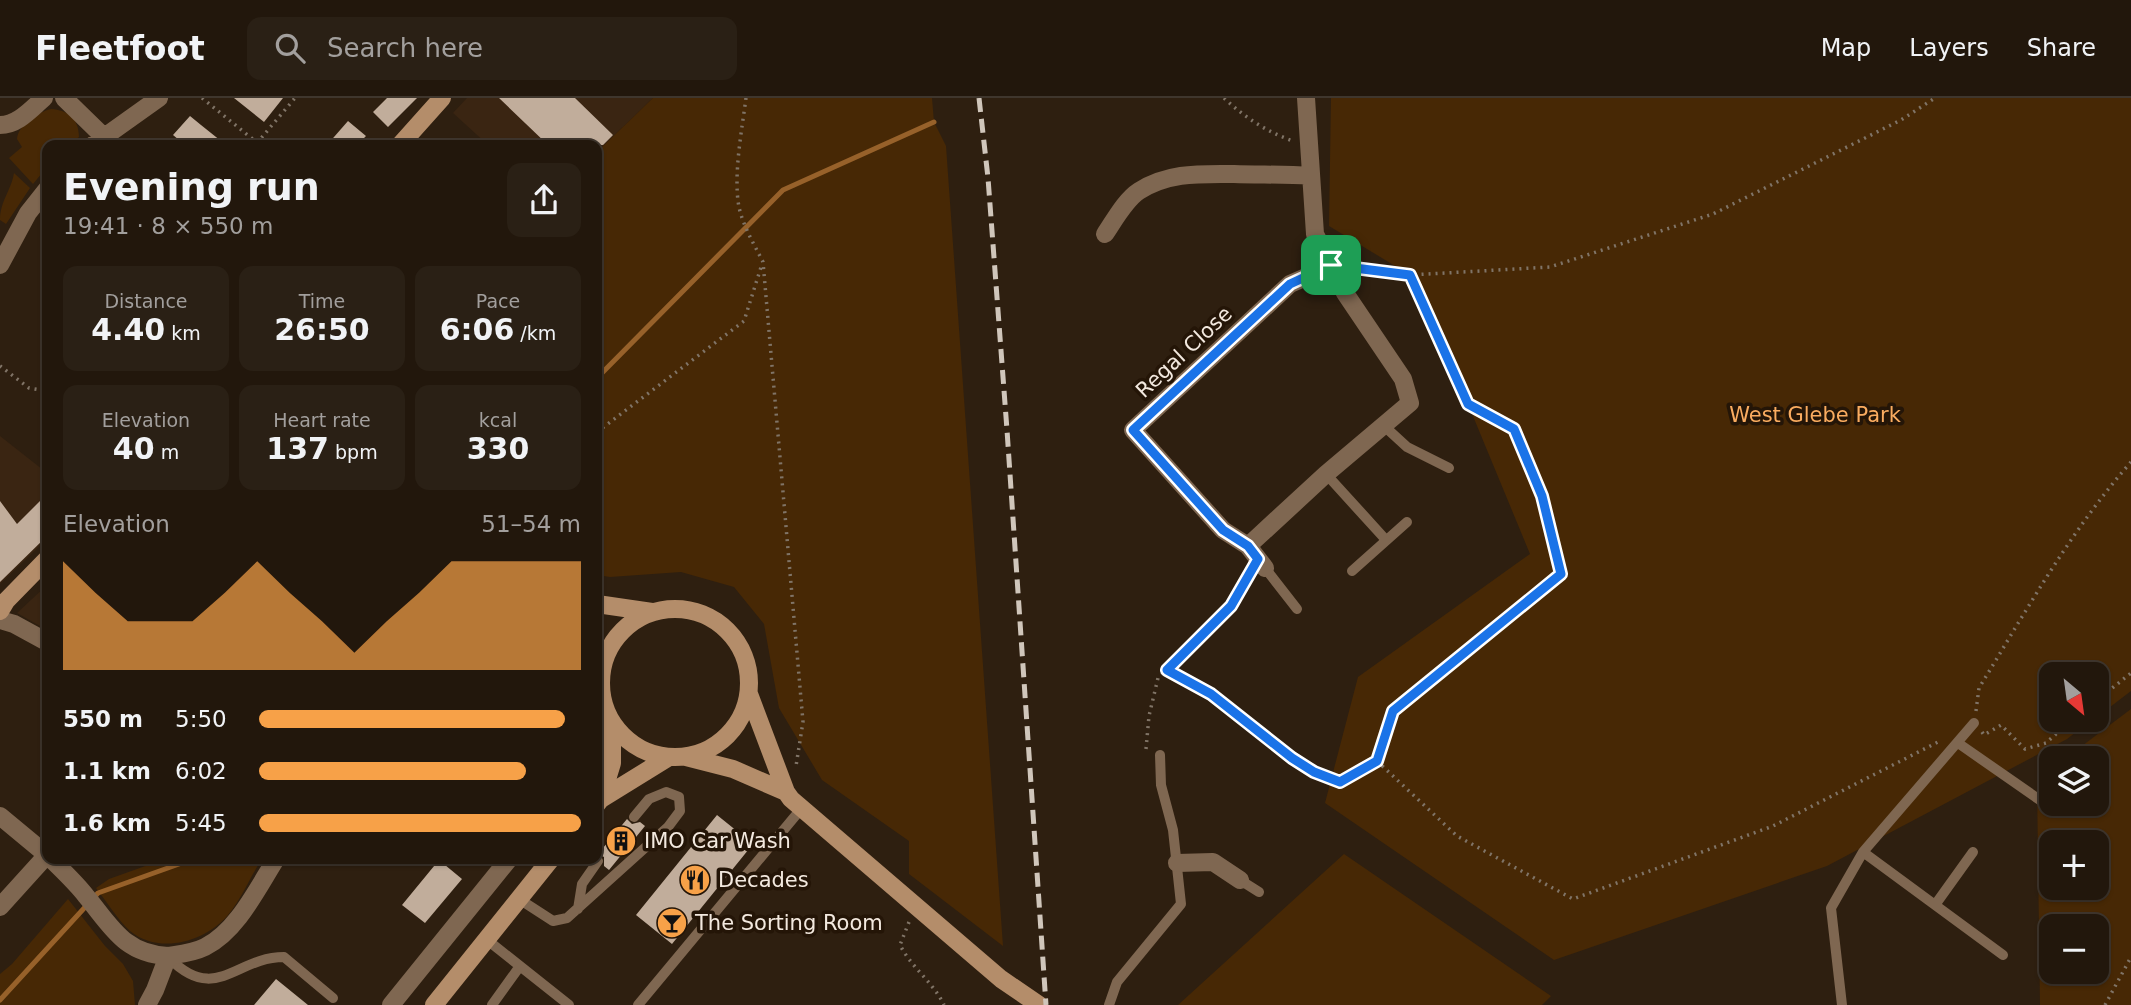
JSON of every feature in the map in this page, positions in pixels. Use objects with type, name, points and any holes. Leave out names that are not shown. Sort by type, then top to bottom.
[{"type":"main road","points":[[404,140],[442,98]]},
{"type":"main road","points":[[0,611],[6,601],[42,564]]},
{"type":"main road","points":[[602,605],[652,612],[677,609],[701,613],[723,626],[740,645],[749,668],[749,694],[738,723],[716,746],[677,757],[602,792]]},
{"type":"main road","points":[[602,667],[612,643],[629,625],[652,612]]},
{"type":"main road","points":[[749,694],[793,800]]},
{"type":"main road","points":[[602,696],[612,722],[627,740],[646,752],[733,769],[793,800],[1001,979],[1039,1005]]},
{"type":"main road","points":[[602,788],[612,763],[612,722]]},
{"type":"main road","points":[[434,1005],[547,864]]},
{"type":"street","points":[[0,125],[11,124],[20,119],[44,98]]},
{"type":"street","points":[[64,98],[101,140]]},
{"type":"street","points":[[106,140],[159,98]]},
{"type":"street","points":[[1257,558],[1326,474],[1410,403],[1403,379],[1345,293],[1315,234],[1306,98]]},
{"type":"street","points":[[1105,234],[1136,192],[1178,175],[1263,173],[1310,176]]},
{"type":"street","points":[[0,265],[28,213],[42,195]]},
{"type":"street","name":"Regal Close","points":[[1257,558],[1223,530],[1133,430],[1290,284],[1331,265]]},
{"type":"street","points":[[0,620],[14,624],[42,639]]},
{"type":"street","points":[[0,816],[42,851]]},
{"type":"street","points":[[0,907],[42,861]]},
{"type":"street","points":[[1177,863],[1213,862],[1240,880]]},
{"type":"street","points":[[56,864],[85,893],[118,936],[132,947],[151,955],[168,956],[187,954],[206,947],[225,932],[273,864]]},
{"type":"street","points":[[391,1005],[505,864]]},
{"type":"street","points":[[147,1005],[168,956]]},
{"type":"lane","points":[[1383,425],[1407,447],[1449,468]]},
{"type":"lane","points":[[1326,474],[1386,540]]},
{"type":"lane","points":[[1352,570],[1408,522]]},
{"type":"lane","points":[[1257,558],[1297,609]]},
{"type":"lane","points":[[1842,1005],[1831,908],[1863,852],[1974,723]]},
{"type":"lane","points":[[1958,743],[2039,799]]},
{"type":"lane","points":[[1109,1005],[1117,982],[1181,904],[1173,830],[1161,785],[1160,755]]},
{"type":"lane","points":[[519,899],[553,921],[566,918],[668,827],[680,811],[679,797],[666,792],[657,796],[649,800],[634,817]]},
{"type":"lane","points":[[638,1005],[793,800]]},
{"type":"lane","points":[[1863,852],[2003,955]]},
{"type":"lane","points":[[1936,905],[1973,852]]},
{"type":"lane","points":[[578,909],[582,884],[596,864]]},
{"type":"lane","points":[[1240,880],[1259,892]]},
{"type":"lane","points":[[486,939],[569,1005]]},
{"type":"lane","points":[[168,956],[185,986]]},
{"type":"lane","points":[[242,981],[248,973],[273,957],[284,957],[333,998]]},
{"type":"lane","points":[[492,1005],[520,965]]},
{"type":"path","points":[[202,98],[254,140]]},
{"type":"path","points":[[262,140],[295,98]]},
{"type":"path","points":[[746,98],[739,158],[738,204],[743,222],[763,262],[803,722],[793,800]]},
{"type":"path","points":[[1224,98],[1242,115],[1276,134],[1309,144]]},
{"type":"path","points":[[1331,265],[1410,275],[1550,267],[1713,215],[1901,120],[1935,98]]},
{"type":"path","points":[[602,428],[744,321],[763,262]]},
{"type":"path","points":[[1167,670],[1211,694],[1292,758],[1314,772],[1340,782],[1377,761],[1393,711],[1561,574],[1542,496],[1514,429],[1468,404],[1410,275]]},
{"type":"path","points":[[0,366],[29,388],[42,390]]},
{"type":"path","points":[[2058,732],[2046,743],[2025,749],[2001,725],[1984,735],[1974,723],[1979,688],[2057,562],[2112,484],[2131,462]]},
{"type":"path","points":[[1160,755],[1146,755],[1149,716],[1158,678],[1231,606],[1257,558]]},
{"type":"path","points":[[2109,691],[2131,673]]},
{"type":"path","points":[[1377,761],[1457,836],[1573,899],[1773,827],[1938,741]]},
{"type":"path","points":[[916,907],[900,945],[944,1005]]},
{"type":"path","points":[[2105,1005],[2131,957]]},
{"type":"shaded area","points":[[467,98],[653,98],[602,147],[602,140],[483,140],[453,113]]},
{"type":"shaded area","points":[[0,436],[42,469],[42,544],[0,584]]},
{"type":"shaded area","points":[[42,590],[42,627],[17,613]]},
{"type":"green space","points":[[653,98],[932,98],[934,122],[946,146],[1003,946],[909,874],[909,841],[822,780],[779,708],[764,624],[734,587],[681,572],[602,576],[602,147]]},
{"type":"green space","name":"West Glebe Park","points":[[1331,98],[2131,98],[2131,691],[2109,708],[2109,662],[2039,662],[2039,732],[2076,732],[2067,739],[2054,746],[2039,746],[2039,754],[1827,866],[1554,960],[1325,803],[1358,677],[1530,554],[1468,404],[1410,275],[1329,226]]},
{"type":"green space","points":[[51,109],[63,111],[75,120],[79,137],[75,140],[42,140],[42,173],[33,184],[9,158],[22,147],[17,139],[21,129],[40,113]]},
{"type":"green space","points":[[14,173],[30,188],[6,224],[0,220],[0,213]]},
{"type":"green space","points":[[2131,709],[2131,1005],[2040,1005],[2040,984],[2109,984],[2109,914],[2039,914],[2039,931],[2037,782],[2039,780],[2039,816],[2109,816],[2109,746],[2082,746],[2100,732],[2109,732],[2109,726]]},
{"type":"green space","points":[[1344,854],[1551,996],[1542,1005],[1178,1005]]},
{"type":"green space","points":[[151,864],[259,864],[233,908],[218,924],[195,938],[168,944],[142,938],[130,931],[116,916],[96,888],[109,879]]},
{"type":"green space","points":[[68,899],[105,946],[123,964],[133,981],[135,1005],[0,1005],[0,974],[12,964]]},
{"type":"building","points":[[234,98],[283,98],[264,122]]},
{"type":"building","points":[[387,98],[417,98],[388,127],[373,112]]},
{"type":"building","points":[[499,98],[575,98],[613,135],[603,145],[602,140],[543,140]]},
{"type":"building","points":[[190,116],[220,140],[179,140],[173,135]]},
{"type":"building","points":[[348,121],[366,136],[362,140],[331,140]]},
{"type":"building","points":[[42,499],[42,541],[0,582],[0,501],[17,524]]},
{"type":"building","name":"Decades","points":[[717,815],[753,844],[672,944],[636,915]]},
{"type":"building","name":"IMO Car Wash","points":[[627,819],[632,824],[640,822],[645,826],[609,870],[604,866],[602,849]]},
{"type":"building","points":[[436,864],[444,864],[462,879],[425,923],[402,905]]},
{"type":"building","points":[[276,979],[308,1005],[254,1005]]},
{"type":"waterway","points":[[602,373],[783,190],[934,122]]},
{"type":"waterway","points":[[0,1000],[98,893],[179,864]]},
{"type":"railway","points":[[979,98],[988,178],[1007,430],[1046,1005]]},
{"type":"place","name":"IMO Car Wash","points":[[621,841]]},
{"type":"place","name":"Decades","points":[[695,880]]},
{"type":"place","name":"The Sorting Room","points":[[672,923]]},
{"type":"route","points":[[1331,265],[1410,275],[1468,404],[1514,429],[1542,496],[1561,574],[1393,711],[1377,761],[1340,782],[1314,772],[1292,758],[1211,694],[1167,670],[1231,606],[1258,559],[1248,546],[1223,530],[1133,430],[1290,284],[1331,265]]}]
